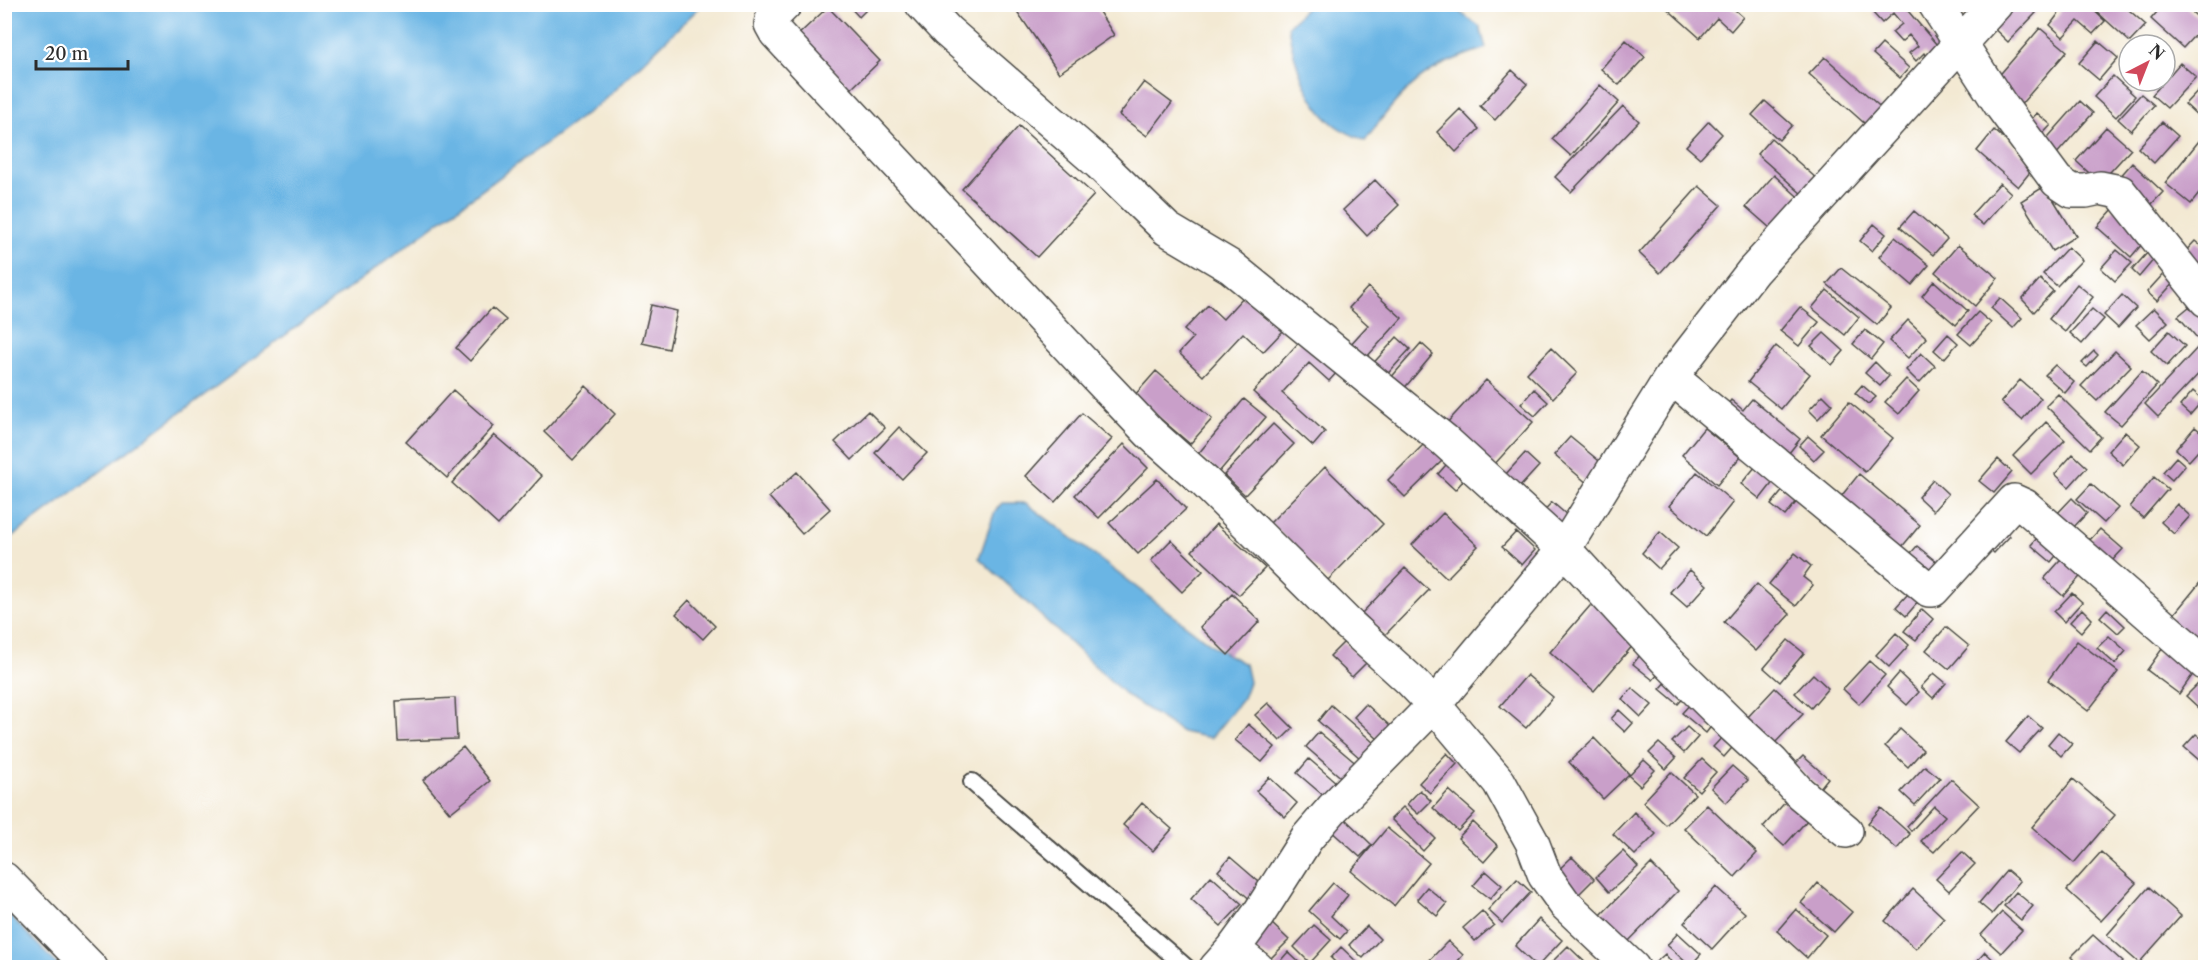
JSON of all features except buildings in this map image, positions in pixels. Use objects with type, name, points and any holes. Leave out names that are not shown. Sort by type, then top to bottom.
[{"type":"street","points":[[785,4],[773,16],[771,24],[776,33],[1150,433],[1214,490],[1346,622],[1434,705],[1499,782],[1532,842],[1545,876],[1565,904],[1633,968]]},
{"type":"street","points":[[922,4],[947,31],[1100,164],[1167,228],[1230,267],[1444,440],[1564,549],[1669,663],[1772,762],[1800,793],[1846,831]]},
{"type":"street","points":[[1935,4],[2000,104],[2057,181],[2072,191],[2100,188],[2120,192],[2205,300]]},
{"type":"street","points":[[1235,962],[1258,915],[1307,838],[1333,808],[1434,705],[1564,549],[1671,377],[1753,271],[1996,4]]},
{"type":"street","points":[[1671,377],[1925,588],[1933,590],[2014,501],[2025,506],[2205,664]]},
{"type":"street","points":[[4,879],[91,968]]},
{"type":"lane","points":[[972,782],[1187,968]]},
{"type":"water","points":[[5,4],[702,5],[603,101],[5,542]]},
{"type":"water","points":[[1310,4],[1450,5],[1480,27],[1486,48],[1447,62],[1419,79],[1390,109],[1365,141],[1339,128],[1326,117],[1309,94],[1303,80],[1288,26]]},
{"type":"water","points":[[1002,503],[1026,503],[1216,648],[1245,664],[1249,682],[1243,698],[1211,738],[1182,732],[1127,696],[979,558],[995,511]]},
{"type":"water","points":[[5,911],[60,967],[5,967]]}]
